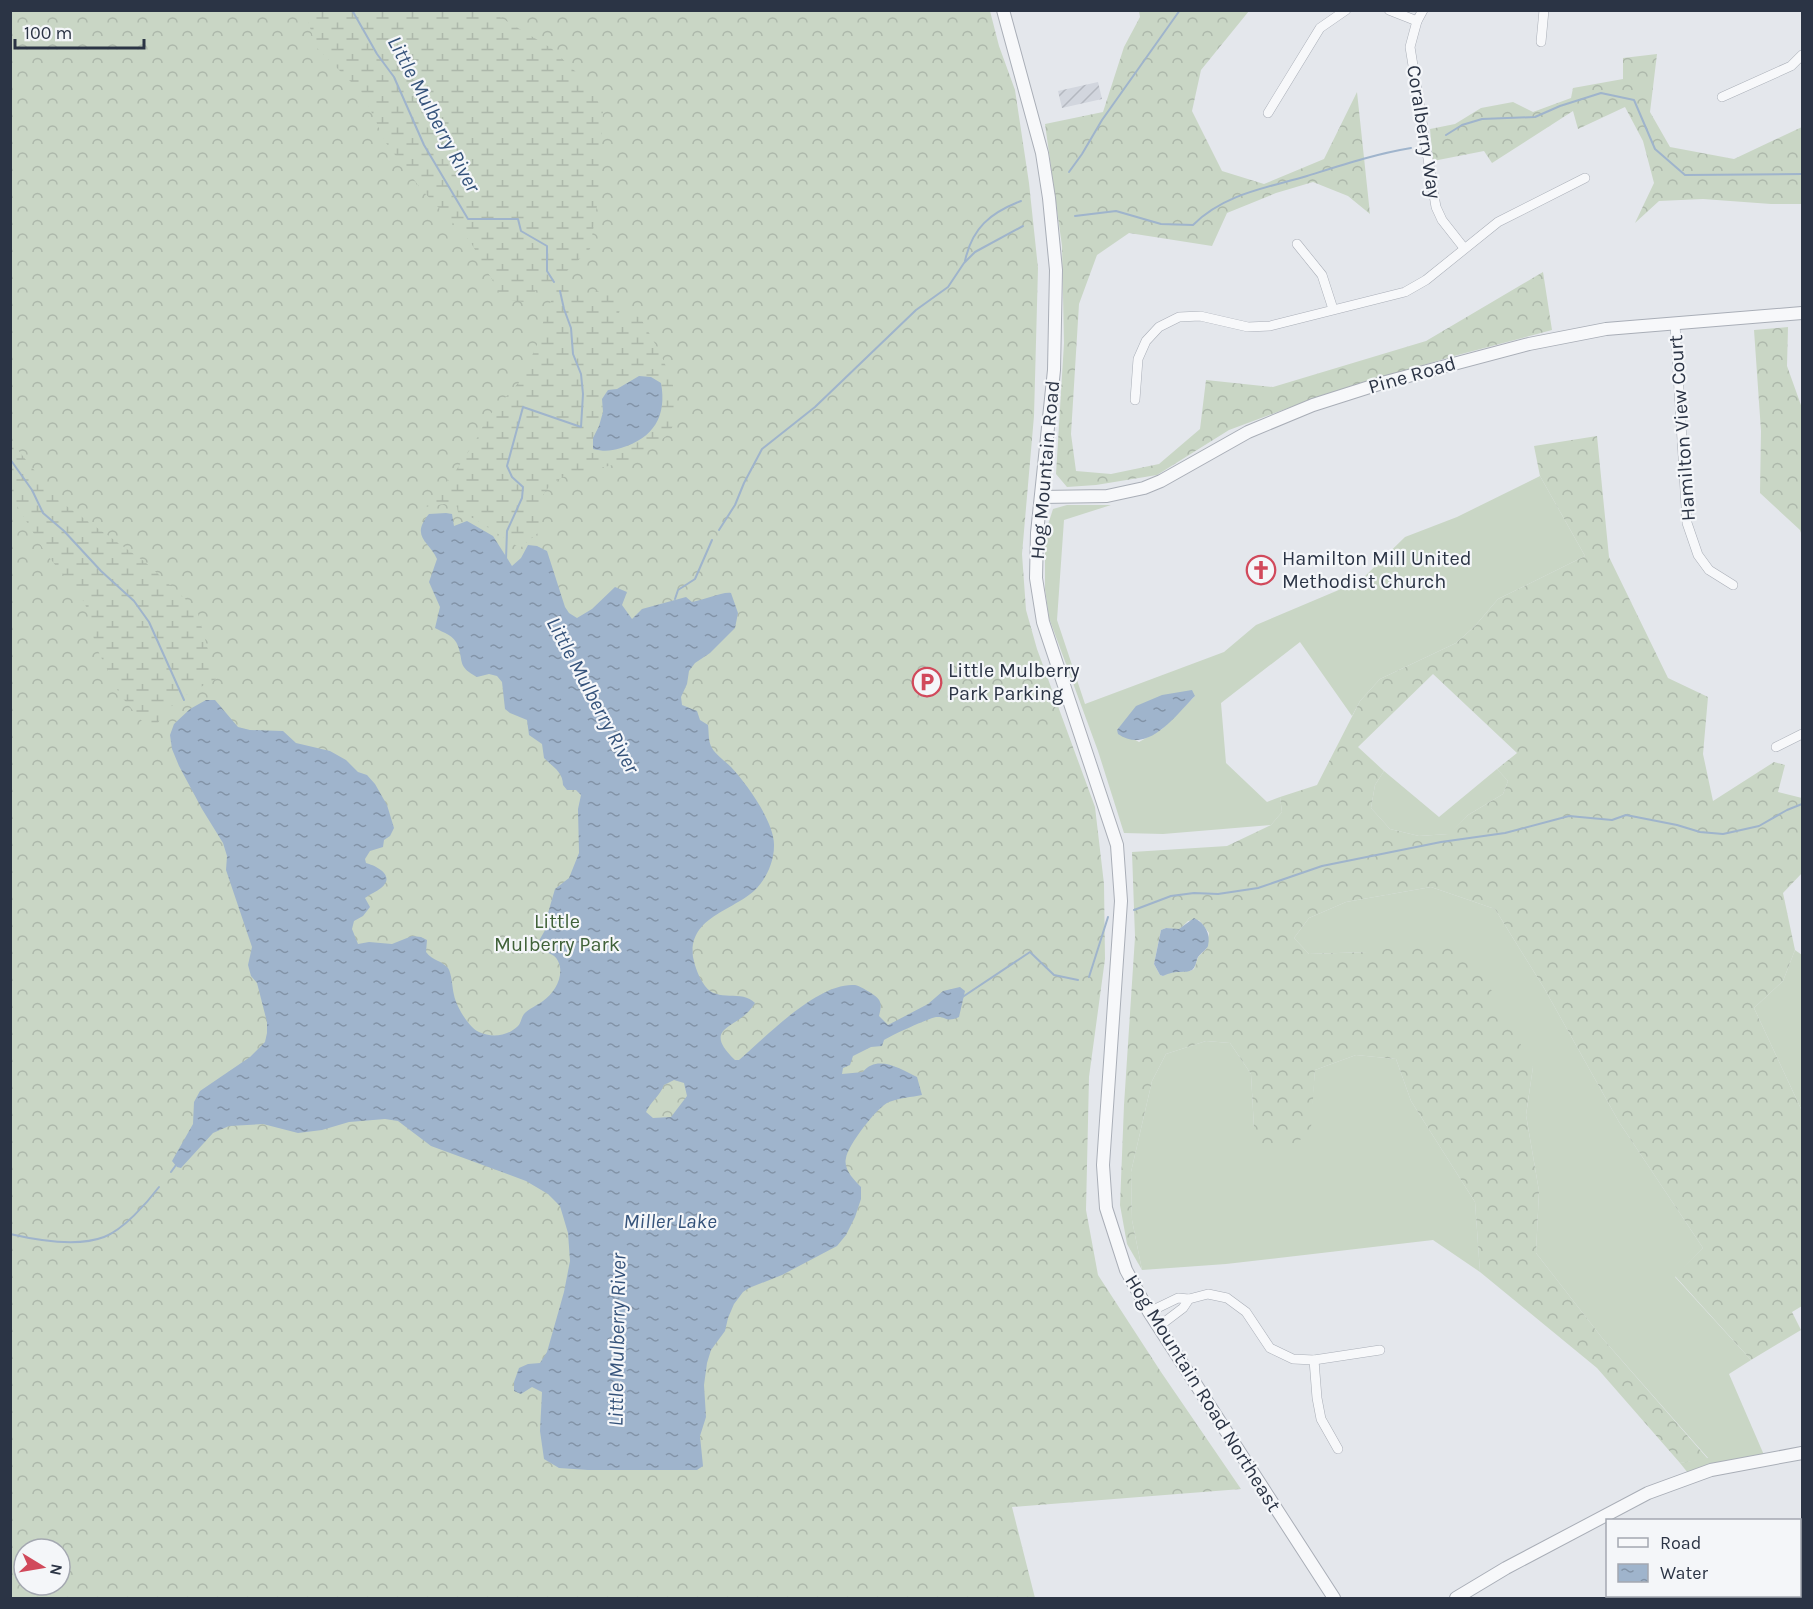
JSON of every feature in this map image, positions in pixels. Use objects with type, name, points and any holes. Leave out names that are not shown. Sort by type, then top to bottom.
[{"type":"street","name":"Hog Mountain Road","points":[[1003,10],[1042,153],[1050,198],[1056,270],[1053,370],[1036,578],[1043,622],[1117,845],[1121,901],[1120,923]]},
{"type":"street","points":[[1268,113],[1320,28],[1346,10]]},
{"type":"street","points":[[1389,10],[1417,21]]},
{"type":"street","name":"Coralberry Way","points":[[1423,10],[1417,21],[1410,47],[1436,207],[1442,220],[1464,248]]},
{"type":"street","points":[[1541,42],[1544,10]]},
{"type":"street","points":[[1722,97],[1791,66],[1803,55]]},
{"type":"street","points":[[1134,400],[1138,359],[1146,341],[1159,327],[1179,317],[1200,316],[1248,327],[1270,326],[1405,292],[1426,280],[1497,222],[1586,178]]},
{"type":"street","points":[[1297,244],[1322,275],[1333,309]]},
{"type":"street","name":"Pine Road","points":[[1041,497],[1107,496],[1144,488],[1161,481],[1248,432],[1312,405],[1382,383],[1529,344],[1606,329],[1803,313]]},
{"type":"street","name":"Hamilton View Court","points":[[1675,324],[1687,523],[1698,555],[1709,570],[1733,585]]},
{"type":"street","points":[[1776,747],[1803,734]]},
{"type":"street","name":"Hog Mountain Road Northeast","points":[[1120,923],[1103,1165],[1106,1208],[1126,1270],[1149,1312],[1330,1595]]},
{"type":"street","points":[[1149,1312],[1178,1298],[1189,1299],[1208,1294],[1227,1298],[1246,1312],[1270,1348],[1293,1359],[1314,1360],[1380,1350]]},
{"type":"street","points":[[1158,1327],[1183,1308],[1189,1299]]},
{"type":"street","points":[[1314,1360],[1321,1419],[1338,1449]]},
{"type":"street","points":[[1456,1599],[1506,1568],[1648,1493],[1711,1470],[1803,1453]]},
{"type":"shaded area","points":[[1098,82],[1102,99],[1062,108],[1058,91]]},
{"type":"green space","name":"Little Mulberry Park","points":[[11,11],[990,11],[999,46],[1015,90],[1029,183],[1038,268],[1034,416],[1022,554],[1026,610],[1037,649],[1095,807],[1104,884],[1105,959],[1089,1077],[1086,1210],[1098,1275],[1241,1489],[1012,1507],[1035,1598],[11,1598]]},
{"type":"green space","points":[[305,11],[490,11],[551,48],[580,76],[603,109],[598,199],[590,249],[567,271],[569,284],[575,295],[600,291],[610,293],[622,302],[619,313],[640,317],[669,373],[676,404],[675,419],[667,435],[636,457],[610,466],[575,473],[555,482],[541,500],[539,532],[520,548],[473,518],[459,517],[457,507],[444,504],[425,507],[453,475],[476,440],[487,418],[521,380],[540,338],[545,313],[554,295],[552,286],[541,286],[524,302],[503,299],[470,241],[421,189],[386,143],[363,94],[316,47]],"holes":[[[639,376],[593,438],[601,421],[608,390],[617,389]]]},
{"type":"green space","points":[[1139,11],[1249,11],[1201,70],[1192,111],[1222,171],[1264,184],[1324,159],[1357,92],[1370,214],[1348,196],[1313,182],[1276,193],[1227,213],[1212,246],[1129,233],[1097,255],[1079,304],[1071,434],[1076,471],[1111,474],[1159,464],[1200,429],[1206,380],[1273,387],[1426,341],[1543,272],[1552,330],[1326,394],[1229,430],[1157,475],[1096,485],[1067,487],[1056,474],[1064,343],[1062,246],[1045,124],[1103,112],[1124,47],[1140,17]]},
{"type":"green space","points":[[1657,54],[1650,112],[1670,147],[1734,159],[1802,127],[1802,204],[1703,199],[1659,201],[1635,223],[1654,183],[1643,141],[1625,107],[1578,129],[1573,111],[1492,163],[1484,151],[1433,161],[1430,129],[1455,124],[1481,108],[1513,102],[1533,112],[1571,98],[1573,88],[1623,79],[1623,58]]},
{"type":"green space","points":[[1788,327],[1787,366],[1802,408],[1802,536],[1800,530],[1760,493],[1761,431],[1754,330]]},
{"type":"green space","points":[[1597,436],[1609,557],[1668,678],[1708,697],[1703,754],[1713,801],[1774,762],[1785,765],[1778,792],[1802,798],[1802,873],[1783,893],[1795,950],[1783,981],[1754,1008],[1802,1111],[1802,1306],[1792,1312],[1801,1330],[1751,1360],[1675,1276],[1703,1248],[1619,1122],[1544,988],[1495,909],[1431,887],[1346,902],[1309,918],[1294,938],[1309,954],[1367,952],[1437,941],[1469,949],[1533,1067],[1526,1115],[1539,1191],[1536,1253],[1603,1339],[1708,1459],[1680,1463],[1597,1368],[1480,1272],[1475,1202],[1411,1101],[1396,1059],[1356,1055],[1315,1070],[1311,1128],[1290,1151],[1262,1149],[1254,1128],[1251,1074],[1230,1043],[1206,1041],[1166,1054],[1152,1081],[1131,1172],[1132,1220],[1142,1270],[1127,1244],[1120,1205],[1135,937],[1132,852],[1227,846],[1271,825],[1282,812],[1280,797],[1317,785],[1360,701],[1380,679],[1456,643],[1475,626],[1498,599],[1585,556],[1540,476],[1534,446]],"holes":[[[1433,674],[1517,753],[1497,769],[1508,781],[1503,794],[1468,815],[1448,834],[1419,836],[1390,829],[1371,808],[1375,785],[1384,771],[1358,747]],[[1199,920],[1209,933],[1206,949],[1198,957],[1194,969],[1172,971],[1163,976],[1160,975],[1154,964],[1161,930],[1166,928],[1179,930],[1188,921]]]},
{"type":"green space","points":[[10,440],[58,500],[145,562],[197,610],[216,679],[189,693],[165,711],[152,733],[120,695],[96,647],[85,603],[45,552],[11,496]]},
{"type":"green space","points":[[1540,476],[1585,556],[1498,599],[1475,626],[1456,643],[1380,679],[1360,701],[1352,716],[1300,642],[1221,703],[1226,763],[1267,802],[1280,797],[1282,812],[1271,825],[1163,834],[1124,833],[1098,751],[1049,618],[1045,589],[1045,534],[1053,509],[1067,505],[1111,505],[1064,520],[1057,620],[1085,704],[1224,652],[1256,625],[1360,581],[1405,537],[1457,517]],"holes":[[[1195,696],[1162,729],[1139,742],[1117,730],[1127,719]]]},
{"type":"green space","points":[[1497,769],[1508,781],[1503,794],[1468,815],[1449,834],[1419,836],[1390,829],[1371,808],[1375,785],[1384,771],[1439,817]]},
{"type":"green space","points":[[1431,887],[1495,909],[1544,988],[1619,1122],[1703,1248],[1675,1277],[1751,1360],[1729,1374],[1764,1455],[1688,1473],[1680,1463],[1708,1458],[1603,1339],[1536,1253],[1539,1191],[1526,1115],[1533,1067],[1367,952],[1309,954],[1294,938],[1309,918],[1346,902]]},
{"type":"green space","points":[[1795,950],[1802,955],[1802,1111],[1754,1008],[1783,981]]},
{"type":"green space","points":[[1206,1041],[1230,1043],[1251,1074],[1254,1128],[1310,1128],[1315,1070],[1356,1055],[1396,1059],[1411,1101],[1475,1202],[1480,1272],[1433,1240],[1226,1264],[1142,1270],[1132,1220],[1131,1172],[1152,1081],[1166,1054]]},
{"type":"water","points":[[639,376],[651,377],[661,383],[662,406],[656,424],[650,432],[632,444],[610,450],[593,449],[593,438],[603,412],[602,399],[608,390],[617,389]]},
{"type":"water","name":"Miller Lake","points":[[429,514],[452,514],[454,526],[467,521],[493,536],[512,566],[521,558],[528,545],[547,551],[565,607],[577,618],[592,609],[615,587],[627,592],[622,605],[632,619],[642,609],[686,597],[692,602],[731,593],[738,613],[735,628],[710,653],[695,663],[689,671],[687,684],[681,697],[682,705],[697,711],[700,720],[708,725],[712,748],[752,793],[765,815],[773,837],[774,852],[761,884],[748,896],[705,923],[693,943],[696,968],[703,983],[710,991],[716,994],[743,997],[755,1003],[722,1034],[721,1040],[725,1049],[735,1060],[739,1060],[809,1001],[840,986],[855,985],[875,996],[881,1008],[879,1016],[888,1025],[928,1004],[943,991],[960,987],[965,991],[959,1017],[948,1019],[936,1017],[910,1027],[884,1040],[882,1046],[871,1047],[853,1056],[850,1065],[843,1068],[842,1074],[863,1072],[875,1064],[897,1067],[917,1077],[922,1095],[884,1105],[871,1118],[852,1144],[845,1162],[850,1174],[861,1187],[861,1199],[846,1235],[837,1246],[782,1275],[749,1288],[734,1304],[725,1331],[711,1350],[707,1363],[704,1385],[706,1417],[700,1436],[703,1466],[697,1470],[559,1468],[544,1459],[540,1431],[542,1392],[532,1387],[521,1394],[514,1391],[514,1382],[519,1368],[528,1364],[540,1363],[547,1352],[570,1261],[568,1233],[560,1206],[548,1194],[526,1181],[431,1146],[398,1121],[385,1119],[349,1122],[322,1130],[298,1133],[263,1124],[229,1126],[213,1133],[181,1168],[172,1161],[193,1124],[194,1102],[200,1091],[250,1057],[265,1042],[267,1033],[267,1022],[257,983],[251,976],[248,965],[252,947],[226,870],[227,856],[223,843],[202,809],[172,749],[170,735],[174,724],[190,709],[206,700],[215,700],[238,727],[250,730],[283,731],[296,743],[330,751],[346,760],[358,772],[367,775],[375,784],[387,805],[394,828],[390,836],[384,840],[383,847],[370,851],[365,859],[366,863],[383,872],[387,879],[381,888],[365,898],[370,907],[363,916],[354,921],[352,929],[358,944],[369,942],[392,944],[412,936],[427,940],[426,952],[448,968],[455,1000],[460,1010],[475,1030],[489,1035],[505,1034],[514,1029],[519,1025],[524,1014],[547,998],[558,983],[560,966],[558,961],[554,956],[536,946],[548,925],[548,913],[555,889],[569,878],[579,853],[578,809],[581,795],[576,790],[567,790],[563,785],[559,773],[544,758],[542,744],[529,735],[527,720],[505,709],[502,682],[497,676],[489,674],[477,677],[466,670],[454,639],[435,628],[440,607],[429,582],[437,559],[421,534],[421,528]],"holes":[[[674,1080],[684,1083],[687,1096],[671,1117],[653,1118],[646,1112],[664,1085]]]},
{"type":"water","points":[[1192,690],[1195,696],[1170,722],[1150,736],[1140,740],[1129,739],[1118,734],[1117,730],[1136,706],[1162,695]]},
{"type":"water","points":[[1194,918],[1206,929],[1209,937],[1208,946],[1198,957],[1192,970],[1160,975],[1154,964],[1161,930],[1179,929]]},
{"type":"waterway","name":"Little Mulberry River","points":[[352,10],[377,54],[394,77],[424,145],[468,219],[518,219],[521,231],[547,246],[547,271],[554,282]]},
{"type":"waterway","points":[[1069,172],[1102,120],[1180,10]]},
{"type":"waterway","points":[[1446,135],[1462,125],[1482,119],[1535,117],[1601,93],[1634,100],[1655,149],[1685,175],[1802,174]]},
{"type":"waterway","points":[[1075,216],[1116,211],[1161,224],[1193,225],[1218,206],[1246,193],[1384,153],[1411,148]]},
{"type":"waterway","points":[[965,261],[972,239],[984,223],[1000,211],[1021,201]]},
{"type":"waterway","points":[[719,530],[735,505],[762,449],[815,407],[916,310],[948,287],[964,263],[975,252],[1023,226]]},
{"type":"waterway","name":"Little Mulberry River","points":[[506,559],[507,531],[522,498],[523,487],[512,477],[507,466],[523,407],[581,427],[583,394],[581,374],[573,354],[571,328],[560,291]]},
{"type":"waterway","points":[[10,459],[32,490],[43,513],[134,601],[149,622],[184,700]]},
{"type":"waterway","points":[[675,599],[678,590],[695,579],[712,540]]},
{"type":"waterway","points":[[1134,910],[1171,896],[1194,893],[1218,894],[1258,888],[1322,866],[1441,842],[1505,833],[1569,816],[1612,820],[1626,815],[1700,832],[1723,834],[1759,826],[1802,804]]},
{"type":"waterway","points":[[1089,977],[1108,917]]},
{"type":"waterway","points":[[961,998],[1030,952],[1054,975],[1078,980]]},
{"type":"waterway","points":[[171,1172],[176,1165]]},
{"type":"waterway","points":[[10,1234],[70,1242],[104,1237],[127,1222],[159,1187]]},
{"type":"place","name":"Hamilton Mill United Methodist Church","points":[[1261,570]]},
{"type":"place","name":"Little Mulberry Park Parking","points":[[927,682]]}]
